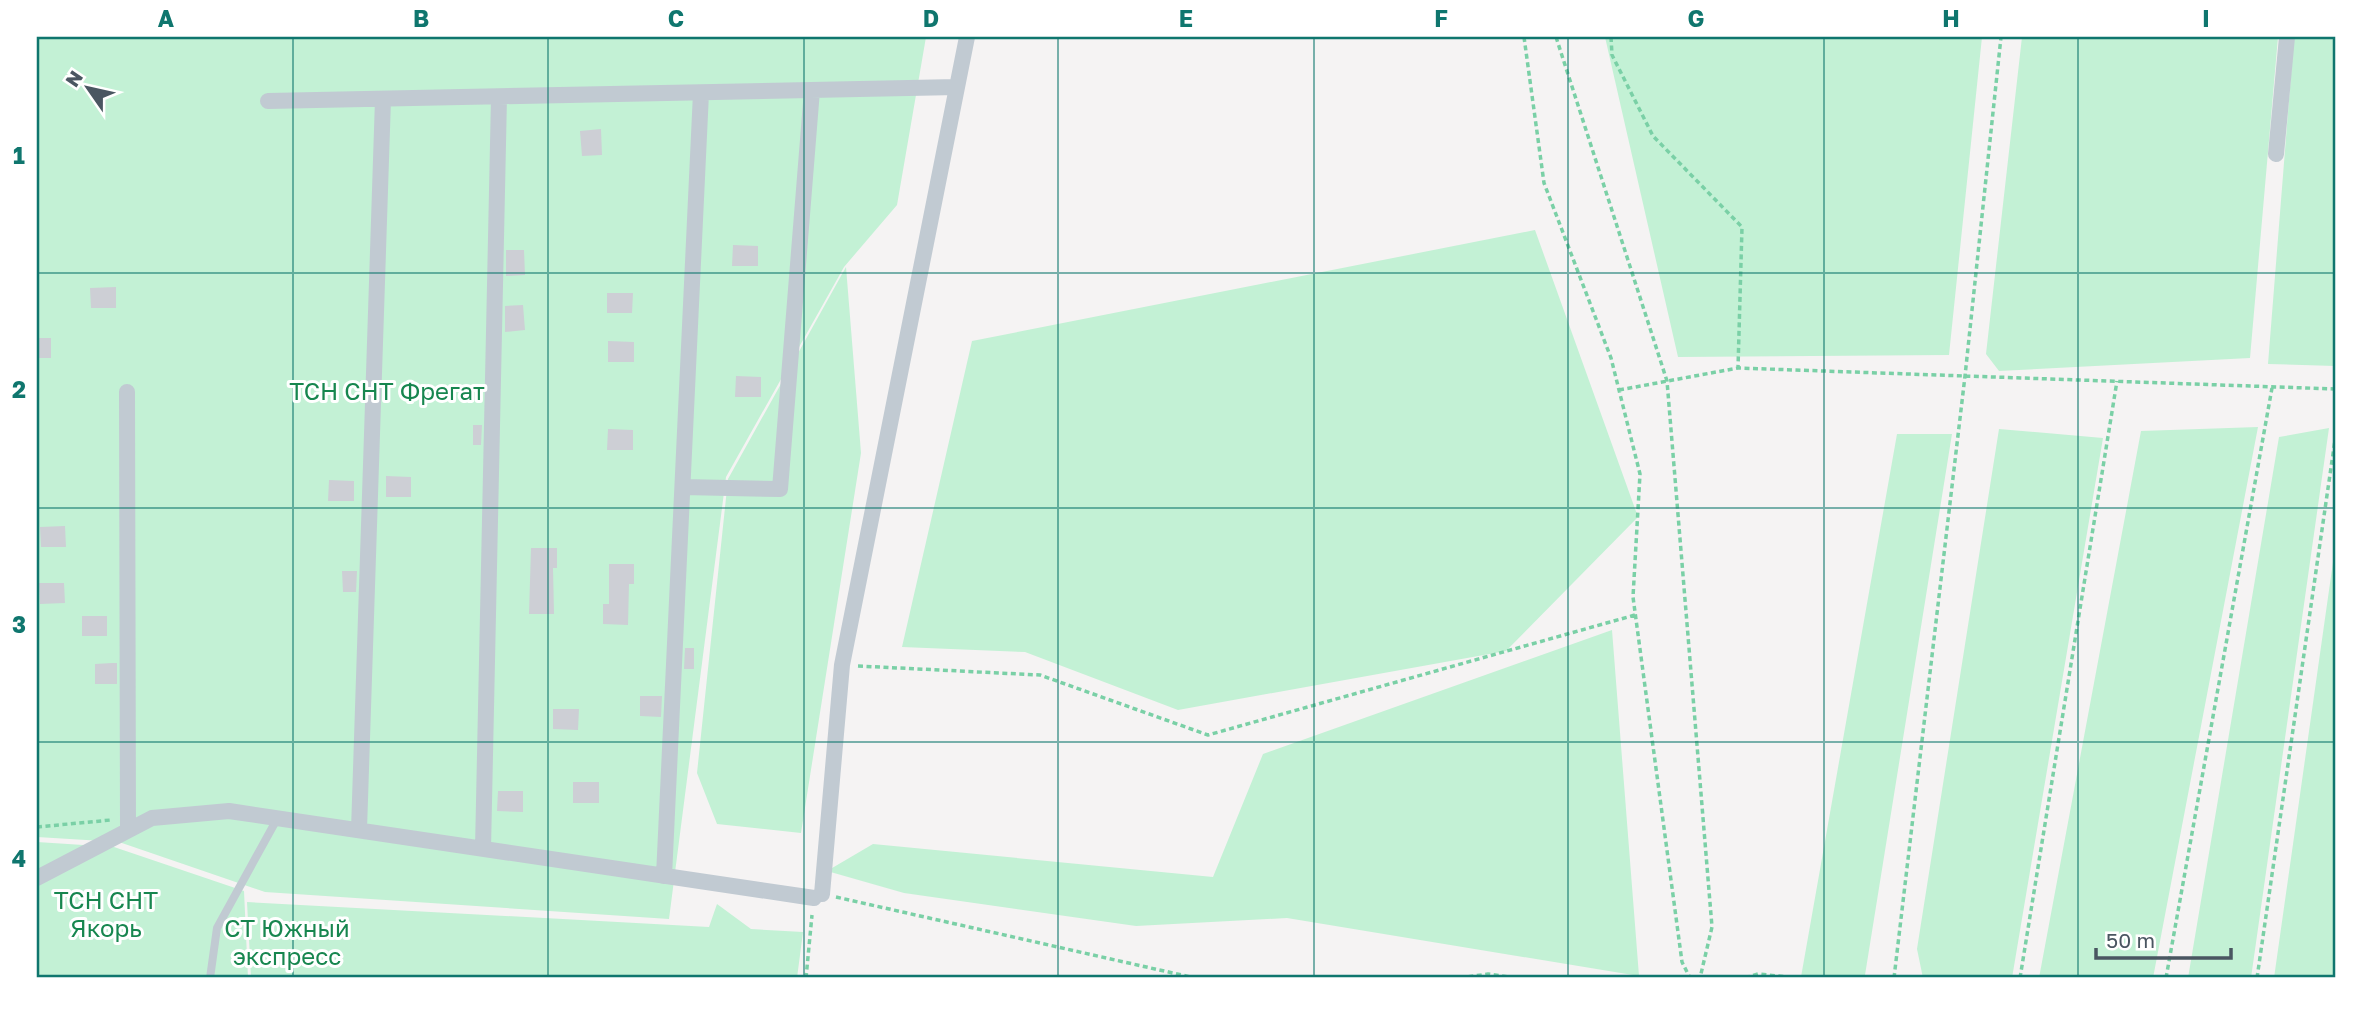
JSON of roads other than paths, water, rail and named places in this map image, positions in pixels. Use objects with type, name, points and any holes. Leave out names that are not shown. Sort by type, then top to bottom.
[{"type":"street","points":[[37,878],[152,818],[229,811],[664,876],[818,896],[842,665],[967,37]]},
{"type":"street","points":[[2276,154],[2287,37]]},
{"type":"street","points":[[268,101],[957,87]]},
{"type":"street","points":[[683,487],[780,489],[812,90]]},
{"type":"street","points":[[664,876],[701,93]]},
{"type":"street","points":[[483,849],[499,97]]},
{"type":"street","points":[[359,830],[383,99]]},
{"type":"street","points":[[127,392],[128,830]]},
{"type":"lane","points":[[210,978],[217,928],[277,818]]},
{"type":"park label","name":"ТСН СНТ Фрегат","points":[[387,390]]},
{"type":"park label","name":"ТСН СНТ Якорь","points":[[106,913]]},
{"type":"park label","name":"СТ Южный экспресс","points":[[287,941]]}]
